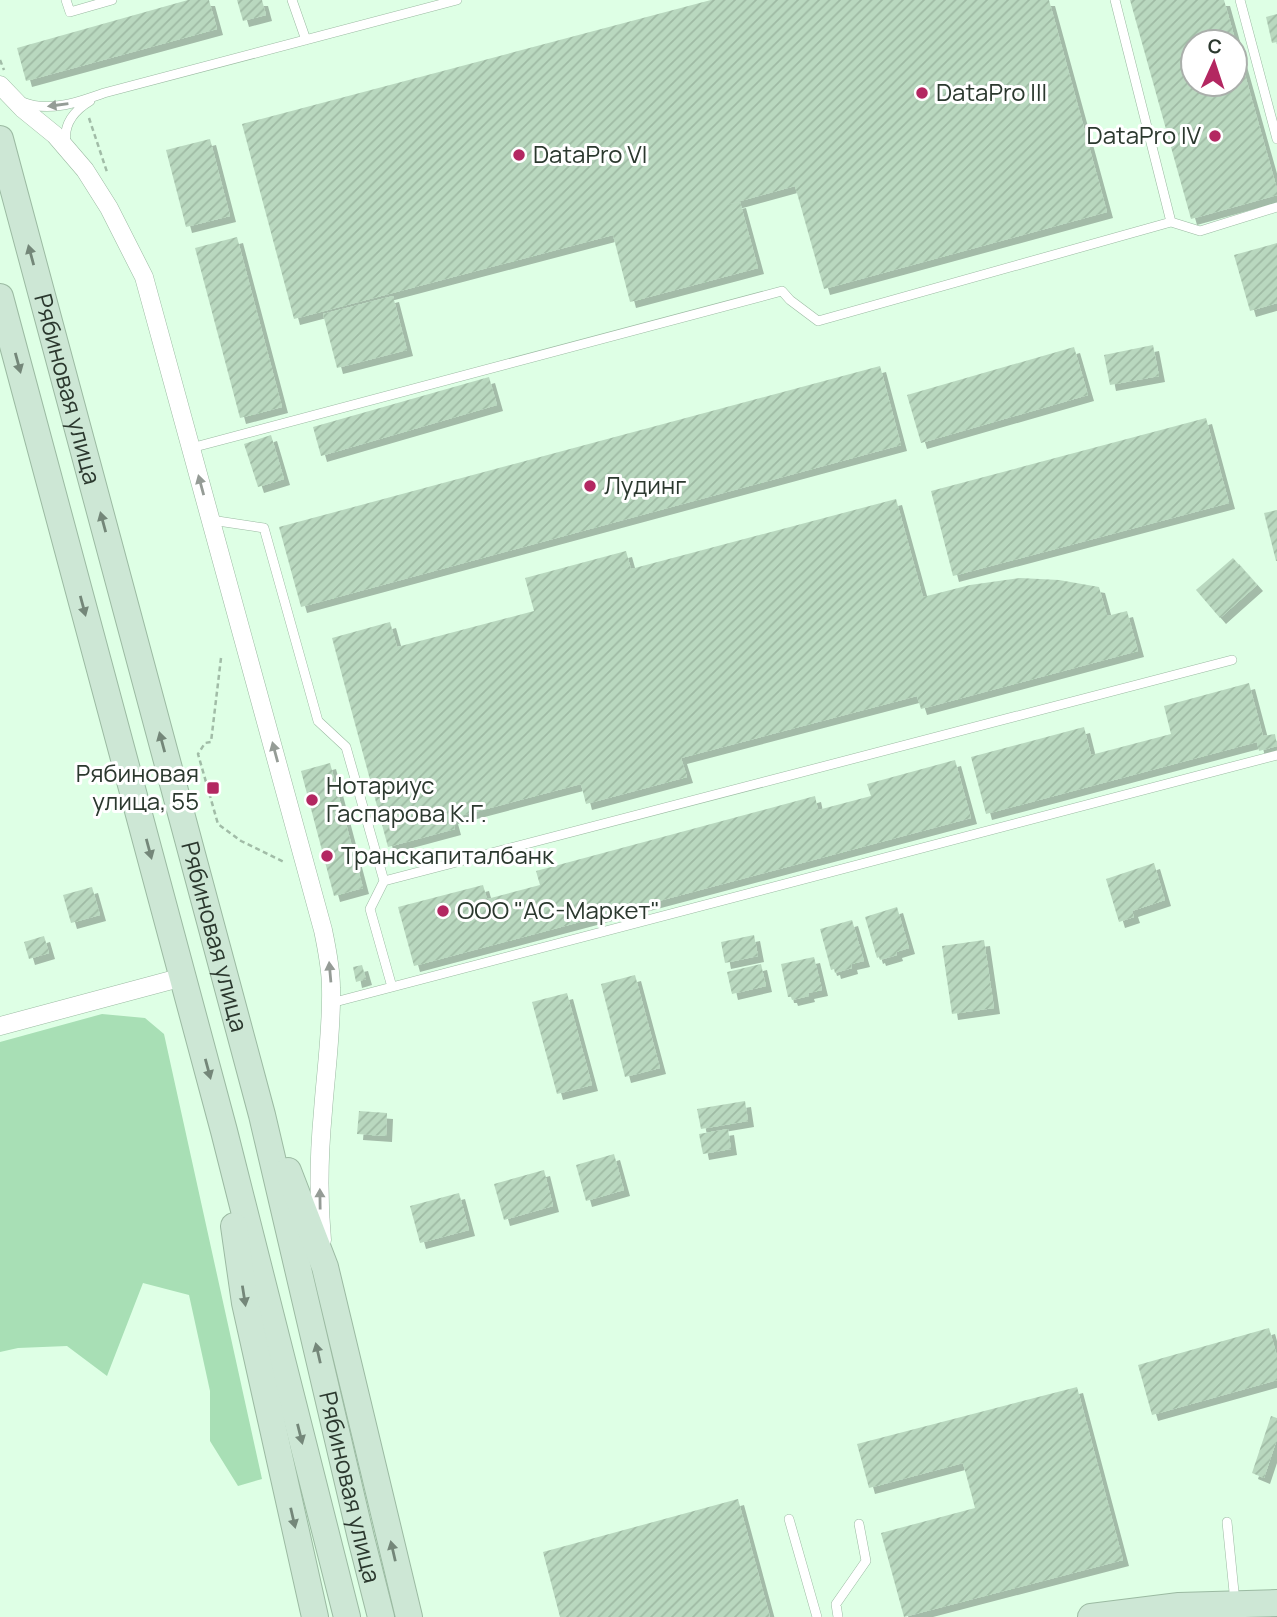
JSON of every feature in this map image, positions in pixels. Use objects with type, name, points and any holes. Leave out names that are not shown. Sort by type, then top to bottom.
[{"type":"main road","name":"Рябиновая улица","points":[[0,139],[262,1115],[382,1617]]},
{"type":"main road","name":"Рябиновая улица","points":[[0,297],[224,1130],[347,1617]]},
{"type":"main road","points":[[262,1115],[293,1181],[325,1267],[409,1617]]},
{"type":"main road","points":[[224,1130],[244,1303],[315,1617]]},
{"type":"main road","points":[[1091,1617],[1179,1606],[1277,1603]]},
{"type":"street","points":[[6,92],[55,135],[85,170],[109,208],[144,277],[323,930],[329,960],[331,1003],[319,1172],[325,1267]]},
{"type":"street","points":[[0,1026],[183,976]]},
{"type":"lane","points":[[66,0],[69,12],[112,0]]},
{"type":"lane","points":[[292,0],[306,40]]},
{"type":"lane","points":[[6,92],[30,105],[45,107],[74,103],[457,0]]},
{"type":"lane","points":[[1115,0],[1171,222]]},
{"type":"lane","points":[[1240,0],[1277,139]]},
{"type":"lane","points":[[70,153],[65,140],[65,130],[72,117],[84,104],[104,93]]},
{"type":"lane","points":[[191,448],[782,291],[818,321],[1171,222],[1200,231],[1277,207]]},
{"type":"lane","points":[[211,520],[264,528],[318,721],[346,747],[384,881],[370,909],[392,987]]},
{"type":"lane","points":[[384,881],[1232,660]]},
{"type":"lane","points":[[331,1003],[1277,755]]},
{"type":"lane","points":[[789,1519],[817,1617]]},
{"type":"lane","points":[[1227,1522],[1235,1603]]},
{"type":"lane","points":[[838,1617],[836,1604],[866,1561],[859,1524]]},
{"type":"path","points":[[221,658],[211,742],[204,741],[198,754],[218,824],[241,841],[284,862]]},
{"type":"path","points":[[91,775],[94,779],[110,776]]},
{"type":"green space","points":[[102,1014],[145,1018],[164,1034],[262,1479],[238,1486],[210,1441],[210,1391],[189,1295],[143,1283],[107,1376],[67,1346],[18,1348],[0,1352],[0,1042]]},
{"type":"building","points":[[188,0],[209,0],[217,29],[26,81],[17,48]]},
{"type":"building","points":[[237,0],[262,0],[266,15],[243,21]]},
{"type":"building","points":[[711,0],[1049,0],[1107,212],[824,289],[795,186],[726,205],[740,202],[758,268],[630,302],[613,235],[294,319],[242,124]]},
{"type":"building","name":"DataPro IV","points":[[1130,0],[1224,0],[1232,28],[1179,28],[1179,98],[1249,98],[1249,89],[1277,195],[1191,219]]},
{"type":"building","points":[[1277,14],[1277,42],[1272,43],[1266,17]]},
{"type":"building","points":[[210,139],[230,216],[186,227],[166,150]]},
{"type":"building","points":[[237,237],[282,407],[240,418],[195,248]]},
{"type":"building","points":[[1277,243],[1277,303],[1250,311],[1234,255]]},
{"type":"building","points":[[393,296],[407,350],[337,368],[323,314]]},
{"type":"building","points":[[1153,345],[1159,376],[1110,385],[1104,355]]},
{"type":"building","points":[[1074,347],[1088,395],[921,443],[907,395]]},
{"type":"building","name":"Лудинг","points":[[880,366],[901,445],[301,607],[279,527]]},
{"type":"building","points":[[489,377],[497,405],[321,456],[313,427]]},
{"type":"building","points":[[1206,418],[1229,503],[953,576],[931,491]]},
{"type":"building","points":[[271,435],[284,479],[258,487],[244,444]]},
{"type":"building","points":[[896,499],[923,597],[970,585],[1020,578],[1059,580],[1099,587],[1107,616],[1127,611],[1138,651],[921,709],[917,696],[681,758],[687,777],[586,804],[581,784],[452,818],[455,829],[388,847],[332,638],[390,622],[397,647],[534,611],[525,578],[626,551],[631,569]]},
{"type":"building","points":[[1277,510],[1277,561],[1276,561],[1264,513]]},
{"type":"building","points":[[1233,558],[1257,585],[1220,618],[1196,590]]},
{"type":"building","points":[[1249,683],[1263,736],[1275,734],[1277,746],[1259,751],[1257,742],[986,814],[971,757],[1084,727],[1091,755],[1171,734],[1164,706]]},
{"type":"building","points":[[955,760],[971,818],[414,966],[398,907],[483,885],[487,899],[540,885],[536,871],[815,796],[818,810],[871,796],[867,784]]},
{"type":"building","points":[[330,763],[363,888],[334,896],[301,771]]},
{"type":"building","points":[[1154,863],[1165,900],[1132,911],[1134,917],[1119,922],[1106,879]]},
{"type":"building","points":[[92,887],[100,915],[71,923],[63,895]]},
{"type":"building","points":[[897,907],[909,948],[880,960],[877,958],[865,917]]},
{"type":"building","points":[[852,920],[864,961],[851,964],[852,968],[835,973],[834,969],[831,970],[820,929]]},
{"type":"building","points":[[754,935],[758,956],[725,963],[721,942]]},
{"type":"building","points":[[44,936],[49,953],[29,959],[24,942]]},
{"type":"building","points":[[984,940],[994,1008],[952,1014],[942,946]]},
{"type":"building","points":[[814,957],[822,990],[792,1000],[788,997],[781,964]]},
{"type":"building","points":[[761,964],[766,986],[732,994],[727,972]]},
{"type":"building","points":[[362,965],[366,979],[356,982],[353,967]]},
{"type":"building","points":[[635,975],[660,1068],[625,1077],[601,984]]},
{"type":"building","points":[[567,993],[592,1085],[557,1094],[532,1002]]},
{"type":"building","points":[[745,1101],[748,1121],[701,1129],[697,1109]]},
{"type":"building","points":[[359,1111],[387,1113],[386,1136],[357,1134]]},
{"type":"building","points":[[728,1129],[731,1149],[703,1154],[699,1134]]},
{"type":"building","points":[[614,1154],[624,1190],[586,1201],[576,1165]]},
{"type":"building","points":[[544,1170],[553,1206],[504,1220],[494,1184]]},
{"type":"building","points":[[459,1193],[469,1230],[420,1243],[410,1206]]},
{"type":"building","points":[[1269,1328],[1277,1356],[1277,1380],[1152,1415],[1138,1365]]},
{"type":"building","points":[[1077,1387],[1123,1560],[904,1617],[881,1533],[975,1508],[963,1463],[869,1488],[857,1444]]},
{"type":"building","points":[[1271,1416],[1277,1418],[1277,1439],[1264,1478],[1252,1473]]},
{"type":"building","points":[[738,1499],[770,1617],[560,1617],[543,1552]]},
{"type":"place","name":"DataPro III","points":[[922,93]]},
{"type":"place","name":"DataPro IV","points":[[1215,136]]},
{"type":"place","name":"DataPro VI","points":[[519,155]]},
{"type":"place","name":"Лудинг","points":[[590,486]]},
{"type":"place","name":"Рябиновая улица, 55","points":[[213,788]]},
{"type":"place","name":"Нотариус Гаспарова К.Г.","points":[[312,800]]},
{"type":"place","name":"Транскапиталбанк","points":[[327,856]]},
{"type":"place","name":"ООО \"АС-Маркет\"","points":[[443,911]]}]
